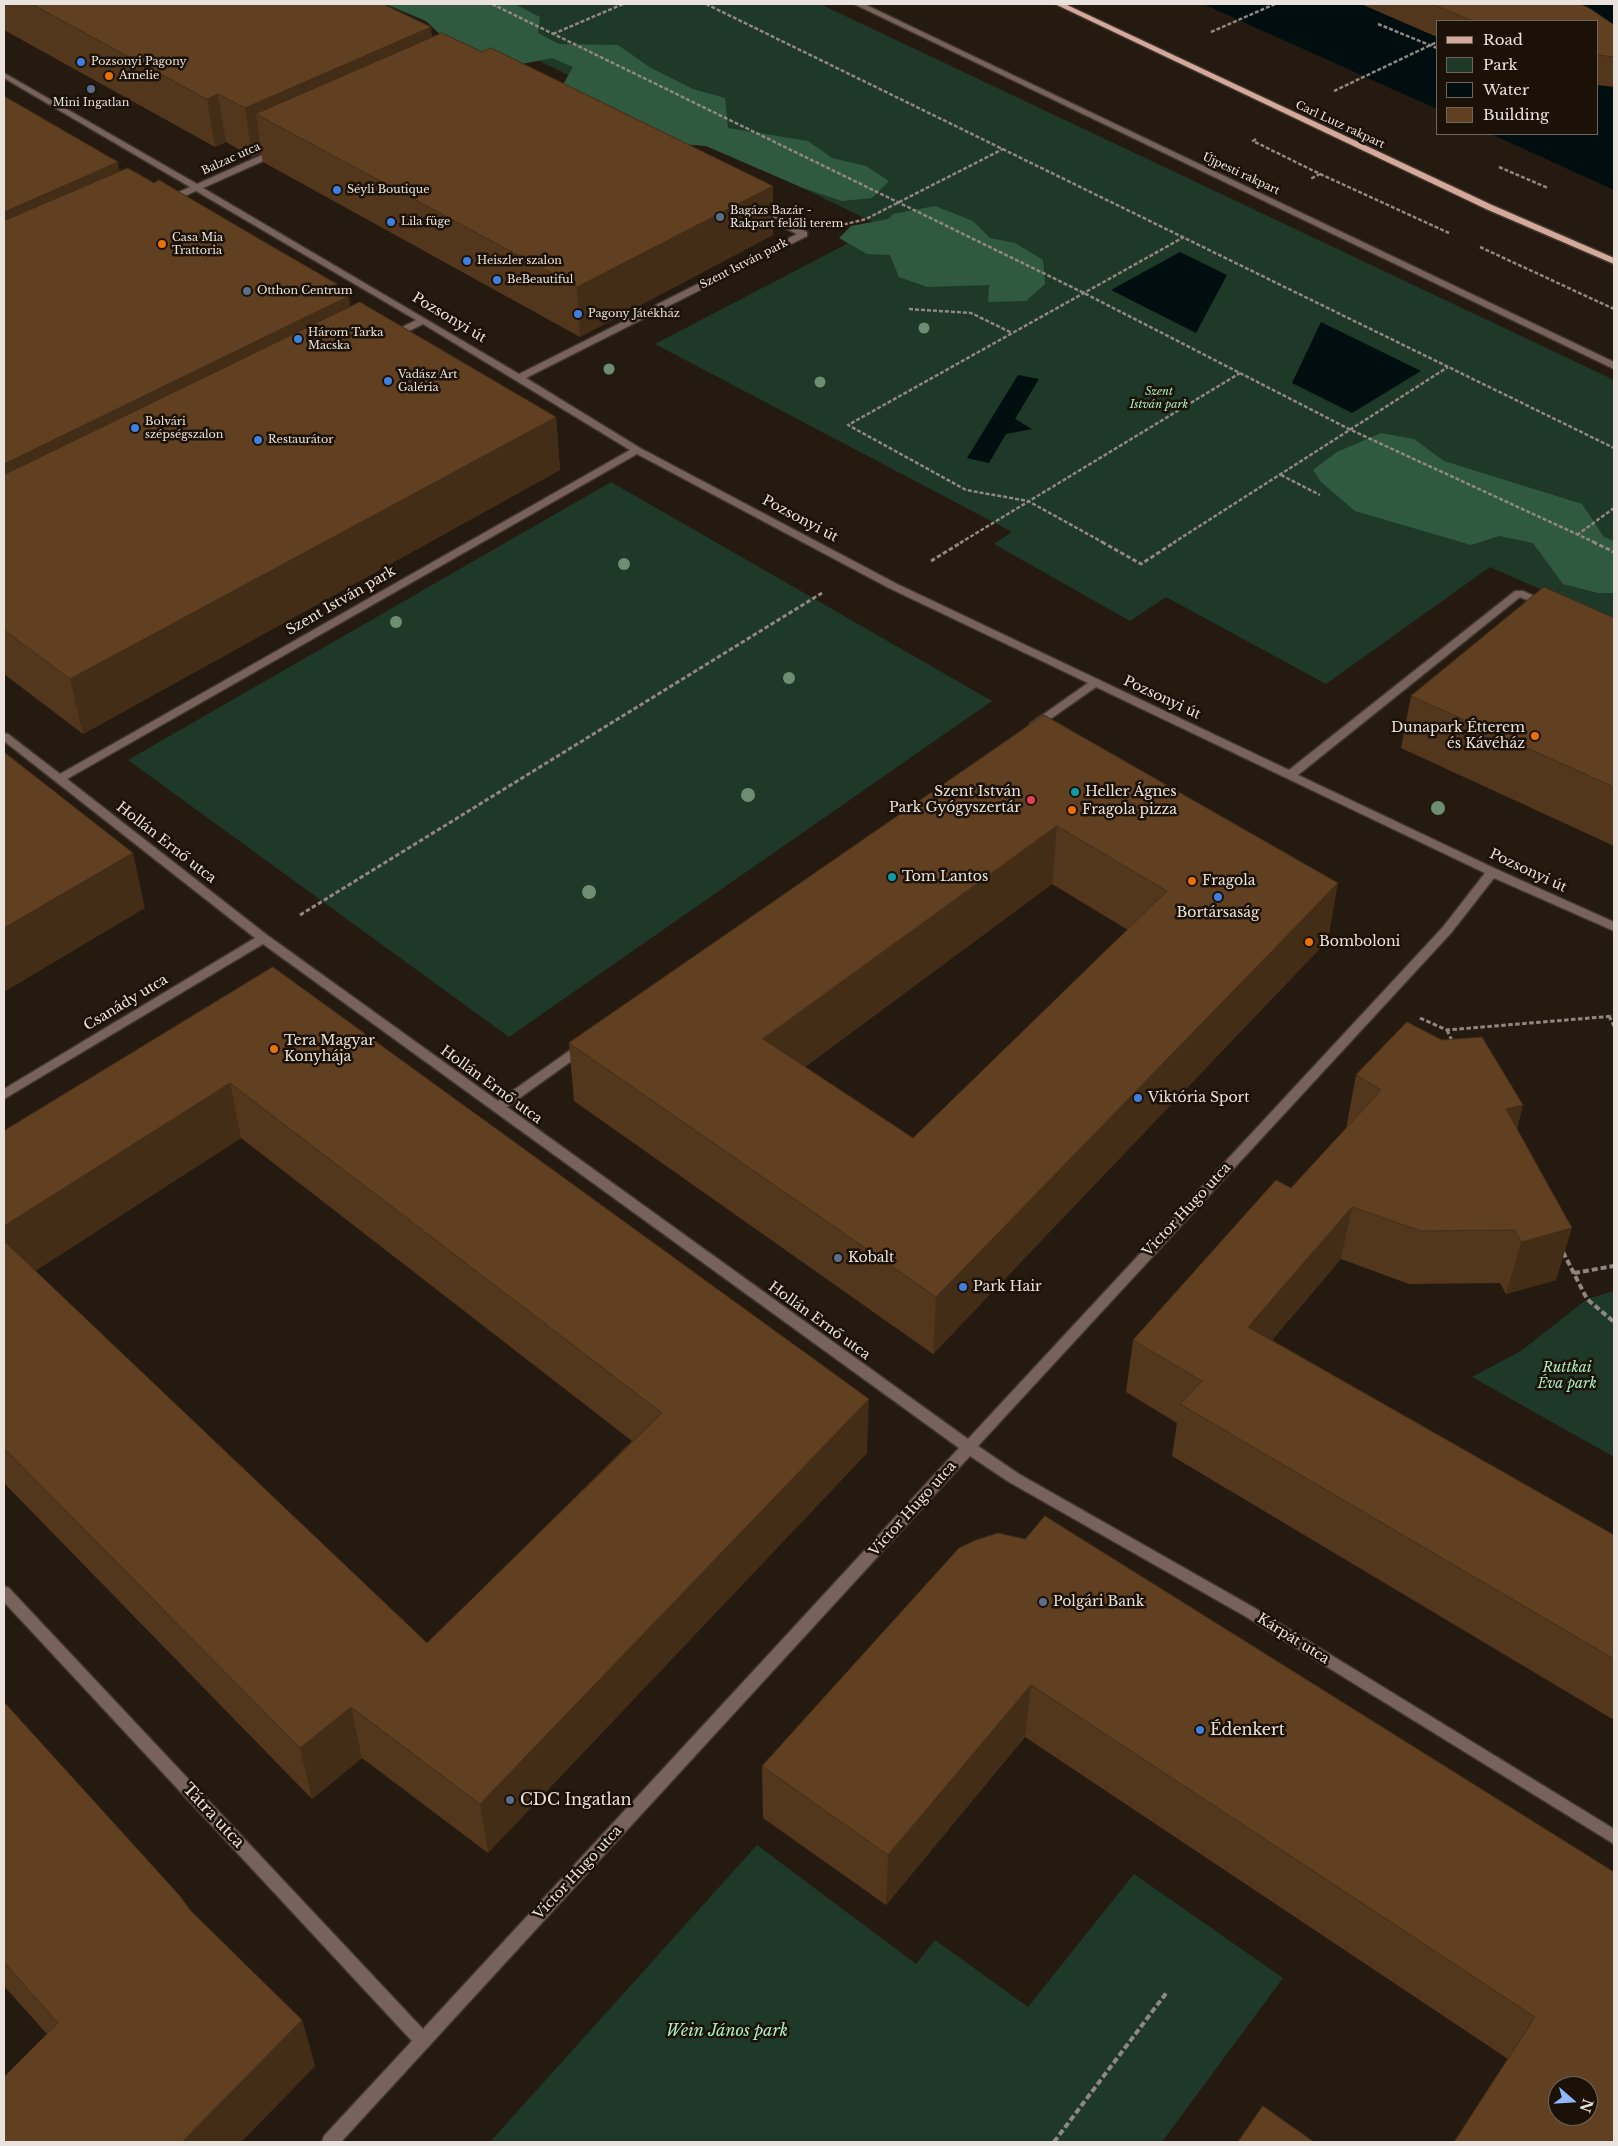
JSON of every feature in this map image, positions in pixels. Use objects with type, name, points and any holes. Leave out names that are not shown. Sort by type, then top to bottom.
[{"type":"main road","name":"Carl Lutz rakpart","points":[[1059,4],[1489,207],[1614,261]]},
{"type":"street","name":"Újpesti rakpart","points":[[858,4],[1614,366]]},
{"type":"street","name":"Pozsonyi út","points":[[4,75],[423,320],[637,450],[893,586],[1492,872],[1614,927]]},
{"type":"street","name":"Balzac utca","points":[[153,206],[285,147]]},
{"type":"street","name":"Szent István park","points":[[754,209],[804,234]]},
{"type":"street","name":"Szent István park","points":[[519,378],[804,234]]},
{"type":"street","points":[[378,342],[423,320]]},
{"type":"street","name":"Szent István park","points":[[59,779],[637,450]]},
{"type":"street","points":[[1290,775],[1519,593],[1553,608]]},
{"type":"street","points":[[1022,734],[1095,683]]},
{"type":"street","name":"Hollán Ernő utca","points":[[4,736],[263,938],[968,1448]]},
{"type":"street","name":"Victor Hugo utca","points":[[330,2142],[1447,930],[1492,872]]},
{"type":"street","name":"Csanády utca","points":[[4,1095],[263,938]]},
{"type":"street","points":[[497,1108],[594,1039]]},
{"type":"street","name":"Kárpát utca","points":[[968,1448],[1014,1478],[1248,1611],[1614,1837]]},
{"type":"street","name":"Tátra utca","points":[[4,1592],[423,2041]]},
{"type":"path","points":[[492,4],[1084,293],[1351,430],[1614,552]]},
{"type":"path","points":[[553,34],[623,4]]},
{"type":"path","points":[[706,4],[1614,448]]},
{"type":"path","points":[[1210,32],[1275,4]]},
{"type":"path","points":[[1378,24],[1436,48]]},
{"type":"path","points":[[1334,91],[1436,43]]},
{"type":"path","points":[[804,234],[866,219],[1003,149]]},
{"type":"path","points":[[1269,149],[1320,174],[1307,180]]},
{"type":"path","points":[[1184,237],[848,425],[966,490],[1028,501],[1141,564],[1448,367]]},
{"type":"path","points":[[909,309],[971,312],[1013,333]]},
{"type":"path","points":[[893,586],[1028,501],[1240,373]]},
{"type":"path","points":[[1281,475],[1320,495]]},
{"type":"path","points":[[1577,535],[1614,508]]},
{"type":"path","points":[[263,938],[861,569]]},
{"type":"path","points":[[1381,1001],[1447,1030],[1614,1016]]},
{"type":"path","points":[[1609,1016],[1614,1026]]},
{"type":"path","points":[[1447,1030],[1456,1047]]},
{"type":"path","points":[[1560,1247],[1587,1299],[1614,1322]]},
{"type":"path","points":[[1574,1273],[1614,1266]]},
{"type":"path","points":[[1054,2142],[1168,1992]]},
{"type":"green space","points":[[385,4],[515,4],[540,17],[538,33],[559,44],[618,45],[651,68],[693,89],[725,98],[728,128],[808,141],[832,158],[866,166],[889,181],[872,198],[842,201],[803,188],[706,146],[653,142],[557,95],[573,67],[552,58],[517,65],[493,57],[445,39],[426,21]]},
{"type":"green space","name":"Szent István park","points":[[421,4],[820,4],[1614,380],[1614,622],[1490,567],[1326,684],[1166,597],[1130,621],[994,544],[1012,532],[655,344],[881,226]]},
{"type":"green space","points":[[935,206],[973,221],[990,238],[1015,243],[1043,260],[1045,284],[1026,301],[988,302],[989,285],[927,287],[899,277],[890,255],[867,254],[839,238],[851,226],[888,219],[893,214]]},
{"type":"green space","points":[[1381,433],[1414,439],[1444,461],[1582,504],[1604,537],[1614,541],[1614,593],[1598,593],[1563,584],[1533,543],[1499,536],[1471,545],[1355,511],[1321,482],[1313,470],[1337,452]]},
{"type":"green space","points":[[611,482],[992,701],[509,1037],[128,760]]},
{"type":"green space","name":"Ruttkai Éva park","points":[[1614,1291],[1614,1457],[1472,1377],[1521,1351],[1587,1299]]},
{"type":"green space","name":"Wein János park","points":[[757,1845],[916,1964],[935,1940],[1028,2007],[1134,1874],[1283,1978],[1162,2142],[490,2142]]},
{"type":"water","points":[[1203,4],[1614,4],[1614,190],[1493,135],[1598,135],[1598,20],[1436,20],[1436,109]]},
{"type":"water","points":[[1180,252],[1227,275],[1196,333],[1111,290]]},
{"type":"water","points":[[1321,322],[1421,371],[1352,413],[1292,383]]},
{"type":"water","points":[[1018,375],[1039,379],[1015,419],[1032,429],[1006,434],[989,463],[967,458]]},
{"type":"building","points":[[32,4],[383,4],[431,27],[245,108],[218,94],[207,99]]},
{"type":"building","points":[[1432,4],[1580,4],[1614,25],[1614,57],[1598,55],[1598,20],[1472,20]]},
{"type":"building","points":[[442,33],[482,52],[491,48],[773,186],[577,287],[256,114]]},
{"type":"building","points":[[4,96],[118,162],[4,212]]},
{"type":"building","points":[[128,168],[154,183],[159,180],[337,284],[332,286],[349,296],[4,464],[4,221]]},
{"type":"building","points":[[360,302],[556,417],[70,679],[4,630],[4,475]]},
{"type":"building","points":[[1544,587],[1614,618],[1614,787],[1411,696]]},
{"type":"building","points":[[1044,715],[1338,883],[936,1297],[569,1043]],"holes":[[[1057,826],[1167,891],[913,1138],[763,1039]]]},
{"type":"building","points":[[4,752],[133,853],[4,928]]},
{"type":"building","points":[[273,967],[869,1399],[480,1804],[351,1707],[300,1748],[4,1448],[4,1241],[427,1643],[662,1413],[230,1083],[4,1226],[4,1131]]},
{"type":"building","points":[[1407,1022],[1442,1040],[1482,1037],[1523,1105],[1506,1109],[1572,1228],[1521,1242],[1515,1230],[1421,1231],[1352,1207],[1248,1327],[1614,1535],[1614,1659],[1180,1404],[1202,1381],[1133,1340],[1276,1180],[1291,1188],[1381,1090],[1356,1075]]},
{"type":"building","points":[[1045,1516],[1614,1872],[1614,2142],[1454,2142],[1535,2017],[1031,1685],[888,1855],[762,1766],[959,1548],[998,1533],[1025,1539]]},
{"type":"building","points":[[4,1702],[180,1896],[190,1910],[302,2020],[182,2142],[4,2142],[4,2077],[58,2023],[4,1962]]},
{"type":"building","points":[[1263,2106],[1314,2142],[1238,2142]]},
{"type":"place","name":"Pozsonyi Pagony","points":[[81,62]]},
{"type":"place","name":"Amelie","points":[[109,76]]},
{"type":"place","name":"Mini Ingatlan","points":[[91,89]]},
{"type":"place","name":"Séyli Boutique","points":[[337,190]]},
{"type":"place","name":"Bagázs Bazár - Rakpart felőli terem","points":[[720,217]]},
{"type":"place","name":"Lila füge","points":[[391,222]]},
{"type":"place","name":"Casa Mia Trattoria","points":[[162,244]]},
{"type":"place","name":"Heiszler szalon","points":[[467,261]]},
{"type":"place","name":"BeBeautiful","points":[[497,280]]},
{"type":"place","name":"Otthon Centrum","points":[[247,291]]},
{"type":"place","name":"Pagony Játékház","points":[[578,314]]},
{"type":"place","name":"Három Tarka Macska","points":[[298,339]]},
{"type":"place","name":"Vadász Art Galéria","points":[[388,381]]},
{"type":"place","name":"Bolvári szépségszalon","points":[[135,428]]},
{"type":"place","name":"Restaurátor","points":[[258,440]]},
{"type":"place","name":"Dunapark Étterem és Kávéház","points":[[1535,736]]},
{"type":"place","name":"Heller Ágnes","points":[[1075,792]]},
{"type":"place","name":"Szent István Park Gyógyszertár","points":[[1031,800]]},
{"type":"place","name":"Fragola pizza","points":[[1072,810]]},
{"type":"place","name":"Tom Lantos","points":[[892,877]]},
{"type":"place","name":"Fragola","points":[[1192,881]]},
{"type":"place","name":"Bortársaság","points":[[1218,897]]},
{"type":"place","name":"Bomboloni","points":[[1309,942]]},
{"type":"place","name":"Tera Magyar Konyhája","points":[[274,1049]]},
{"type":"place","name":"Viktória Sport","points":[[1138,1098]]},
{"type":"place","name":"Kobalt","points":[[838,1258]]},
{"type":"place","name":"Park Hair","points":[[963,1287]]},
{"type":"place","name":"Polgári Bank","points":[[1043,1602]]},
{"type":"place","name":"Édenkert","points":[[1200,1730]]},
{"type":"place","name":"CDC Ingatlan","points":[[510,1800]]}]
